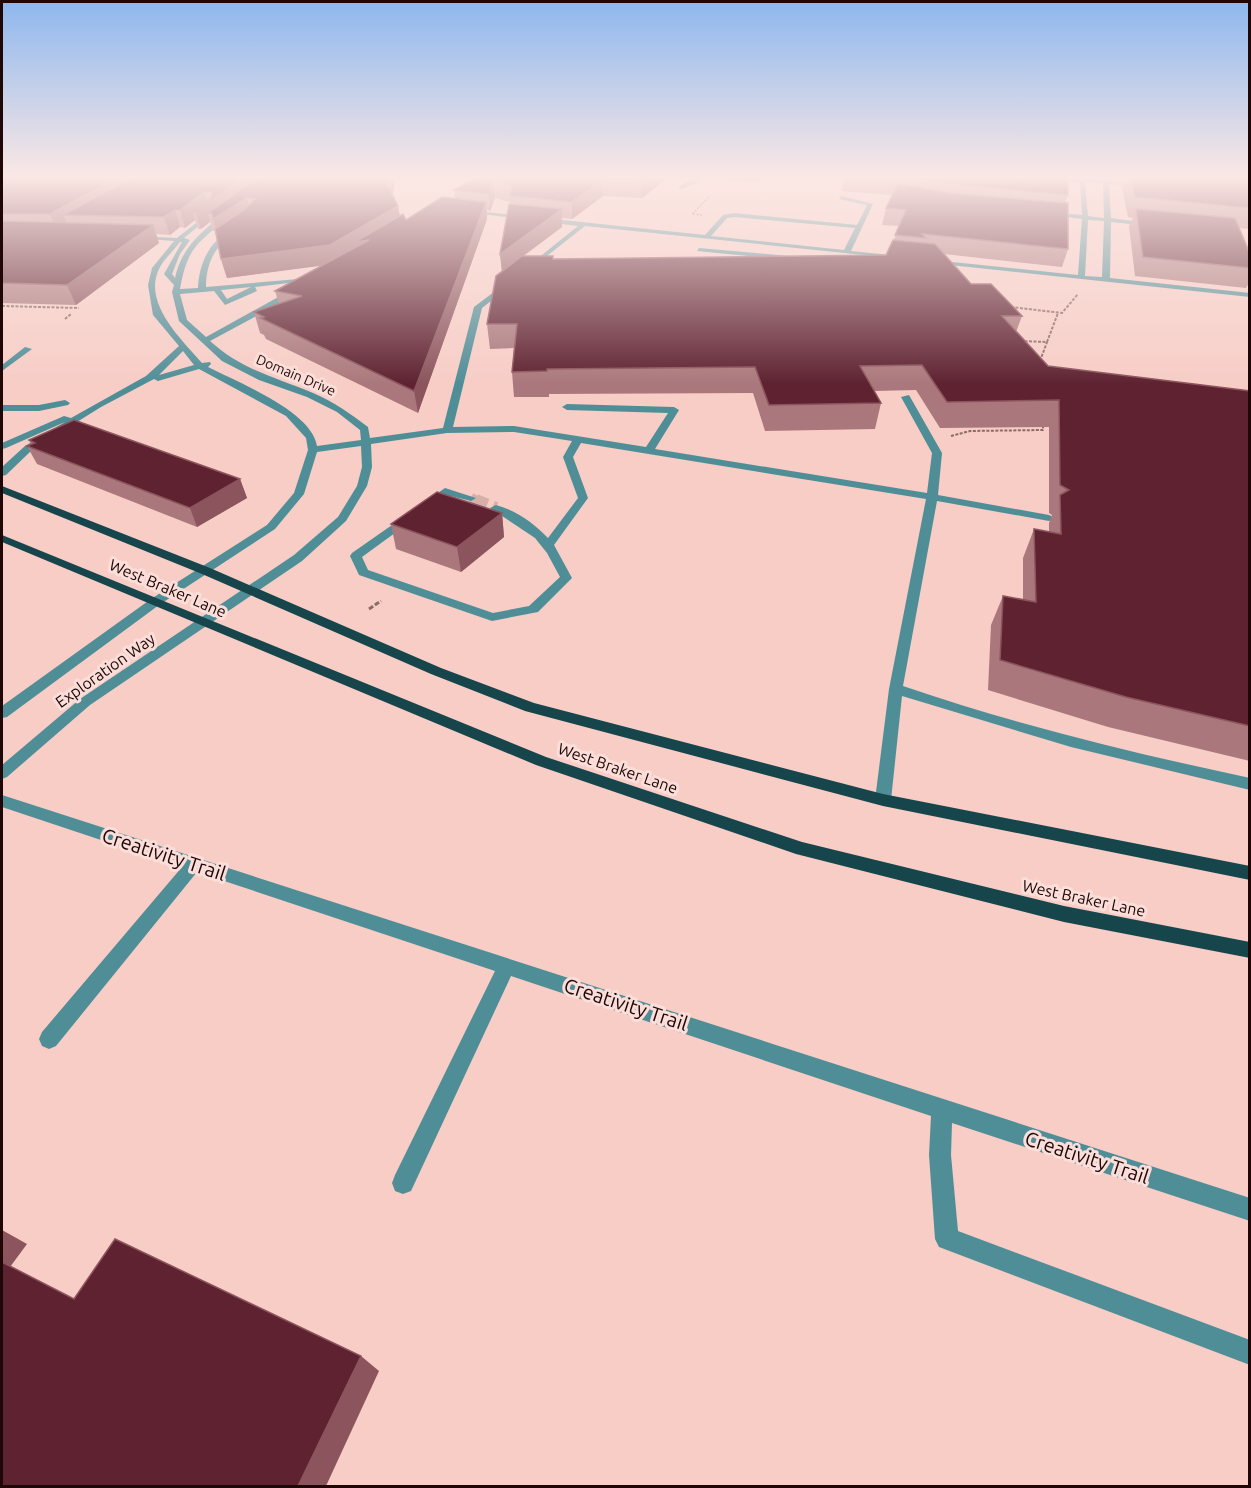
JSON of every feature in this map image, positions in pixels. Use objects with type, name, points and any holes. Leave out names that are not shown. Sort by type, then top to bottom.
[{"type":"main road","name":"West Braker Lane","points":[[2,489],[206,571],[436,671],[530,707],[883,800],[1250,873]]},
{"type":"main road","name":"West Braker Lane","points":[[2,538],[541,761],[802,849],[1064,914],[1250,950]]},
{"type":"street","points":[[154,602],[271,528],[298,494],[313,450],[311,437],[289,414],[200,366],[157,315],[152,285],[156,268],[174,245]]},
{"type":"street","points":[[176,289],[168,274],[183,245]]},
{"type":"street","points":[[157,315],[179,312],[176,289],[181,265],[192,245]]},
{"type":"street","points":[[202,290],[201,273],[206,260],[217,245]]},
{"type":"street","points":[[523,272],[557,245]]},
{"type":"street","points":[[781,245],[902,259]]},
{"type":"street","points":[[846,253],[850,245]]},
{"type":"street","points":[[1081,277],[1083,245]]},
{"type":"street","points":[[1106,245],[1106,280]]},
{"type":"street","points":[[808,257],[812,249]]},
{"type":"street","points":[[699,250],[797,259]]},
{"type":"street","points":[[925,261],[1250,295]]},
{"type":"street","points":[[447,430],[478,307],[514,279]]},
{"type":"street","points":[[176,289],[202,290],[316,280],[205,342]]},
{"type":"street","points":[[216,288],[225,303],[262,285]]},
{"type":"street","name":"Domain Drive","points":[[179,312],[183,321],[225,359],[262,378],[310,395],[340,410],[365,429],[366,442]]},
{"type":"street","points":[[2,473],[13,458],[84,413],[169,366],[183,346]]},
{"type":"street","points":[[2,369],[28,349]]},
{"type":"street","points":[[142,382],[225,359]]},
{"type":"street","points":[[883,800],[896,689],[932,497],[937,453],[906,397]]},
{"type":"street","points":[[2,408],[39,408],[65,403]]},
{"type":"street","points":[[567,407],[674,410],[649,450]]},
{"type":"street","points":[[2,446],[50,424],[84,413]]},
{"type":"street","points":[[313,450],[447,430],[514,429],[1049,518]]},
{"type":"street","points":[[548,545],[583,498],[568,457],[579,438]]},
{"type":"street","points":[[204,623],[298,558],[342,519],[362,486],[367,467],[366,442]]},
{"type":"street","points":[[471,498],[445,491],[356,556],[363,572],[492,617],[533,609],[566,578],[548,545],[531,526],[496,508]]},
{"type":"street","name":"Exploration Way","points":[[2,713],[154,602]]},
{"type":"street","name":"Exploration Way","points":[[2,773],[85,702],[204,623]]},
{"type":"street","points":[[896,689],[956,710],[1128,758],[1250,784]]},
{"type":"street","name":"Creativity Trail","points":[[2,801],[1250,1210]]},
{"type":"street","points":[[49,1039],[194,864]]},
{"type":"street","points":[[403,1183],[507,965]]},
{"type":"street","points":[[942,1109],[940,1155],[947,1239],[1250,1353]]},
{"type":"path","points":[[1006,307],[1058,314],[1066,310],[1079,293]]},
{"type":"path","points":[[2,306],[80,308]]},
{"type":"path","points":[[65,319],[71,314]]},
{"type":"path","points":[[1036,370],[1058,314]]},
{"type":"path","points":[[1011,340],[1047,342]]},
{"type":"path","points":[[947,437],[970,431],[1043,430],[1043,420]]},
{"type":"building","points":[[2,245],[124,245],[67,285],[2,283]]},
{"type":"building","points":[[218,245],[327,245],[221,259]]},
{"type":"building","points":[[359,245],[469,245],[414,391],[260,318],[264,317],[254,312],[302,296],[275,291]]},
{"type":"building","points":[[502,245],[512,245],[500,254]]},
{"type":"building","points":[[890,245],[936,245],[971,284],[991,284],[1022,316],[1002,316],[1048,366],[1250,391],[1250,726],[1126,697],[1000,660],[1003,596],[1036,602],[1034,529],[1061,534],[1060,495],[1069,490],[1060,485],[1059,400],[947,402],[922,365],[860,366],[881,403],[769,405],[755,367],[547,369],[547,371],[512,372],[517,324],[487,324],[496,276],[522,256],[553,256],[553,259],[886,255]]},
{"type":"building","points":[[1033,245],[1068,245],[1068,249]]},
{"type":"building","points":[[1141,245],[1246,245],[1250,254],[1250,268],[1143,257]]},
{"type":"building","points":[[74,420],[240,479],[190,508],[27,446],[35,443],[29,440]]},
{"type":"building","points":[[437,492],[502,513],[457,547],[391,524]]},
{"type":"building","points":[[115,1239],[361,1356],[298,1486],[2,1486],[2,1262],[74,1299]]},
{"type":"tunnel","points":[[471,498],[480,502]]},
{"type":"tunnel","points":[[476,500],[496,508]]}]
